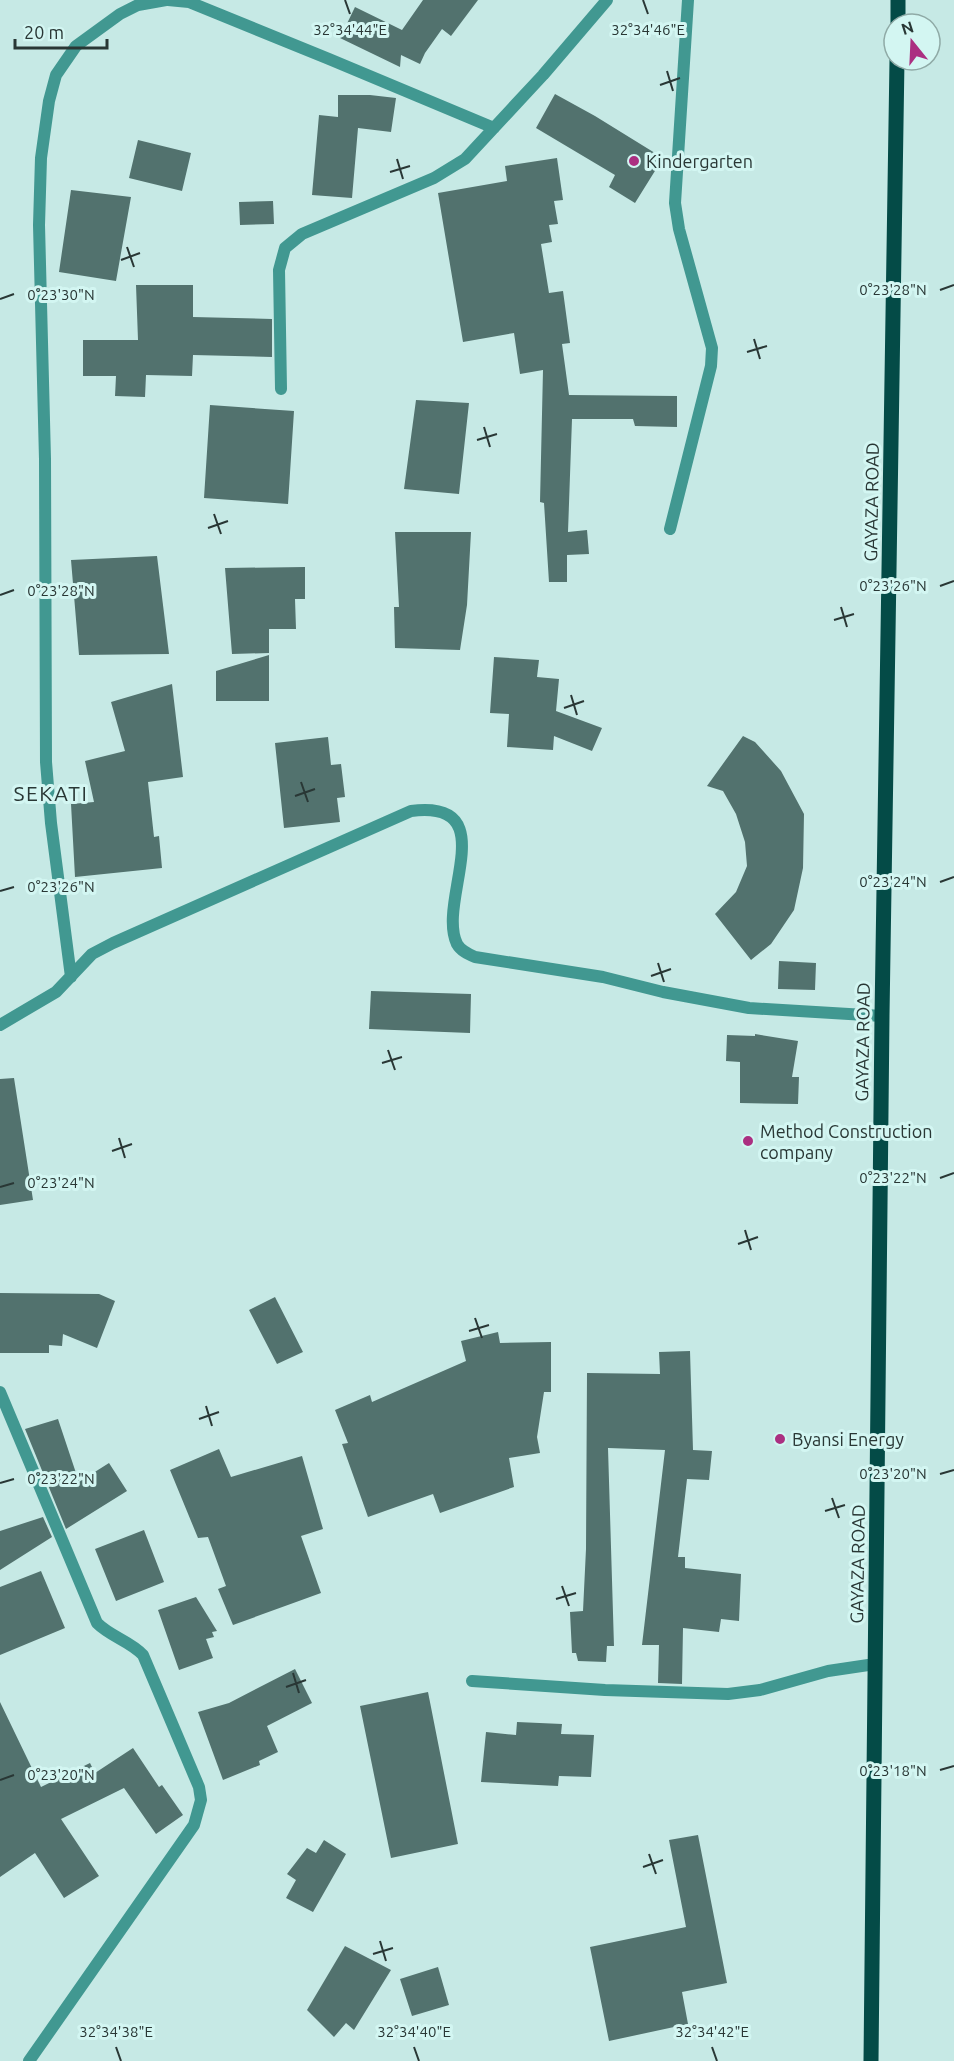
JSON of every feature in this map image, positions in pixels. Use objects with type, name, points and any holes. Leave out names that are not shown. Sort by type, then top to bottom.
[{"type":"main road","name":"GAYAZA ROAD","points":[[871,2061],[882,1016],[897,72]]},
{"type":"street","points":[[71,977],[51,823],[46,762],[45,459],[39,225],[41,158],[49,101],[56,75],[76,46],[120,14],[138,5],[167,0],[189,2],[494,128]]},
{"type":"street","points":[[281,389],[279,270],[285,248],[302,234],[434,178],[465,159],[543,75],[607,0]]},
{"type":"street","points":[[670,529],[711,366],[712,348],[679,229],[675,203],[687,0]]},
{"type":"street","points":[[0,1025],[56,992],[92,954],[113,943],[411,811],[428,809],[451,816],[459,827],[463,843],[454,914],[454,935],[464,952],[475,957],[603,977],[663,992],[750,1008],[882,1016]]},
{"type":"street","points":[[0,1392],[97,1623],[107,1633],[134,1645],[144,1654],[199,1787],[201,1800],[194,1825],[29,2061]]},
{"type":"street","points":[[472,1681],[605,1690],[728,1694],[760,1690],[828,1671],[875,1664]]},
{"type":"building","points":[[423,0],[478,0],[451,36],[442,29],[420,64],[401,55],[400,67],[340,38],[355,7],[402,30]]},
{"type":"building","points":[[555,94],[663,158],[635,203],[609,187],[615,175],[536,128]]},
{"type":"building","points":[[338,95],[396,98],[391,132],[358,128],[352,198],[312,195],[319,115],[338,117]]},
{"type":"building","points":[[138,140],[191,153],[182,191],[129,178]]},
{"type":"building","points":[[557,158],[563,200],[554,201],[558,224],[549,225],[552,242],[541,244],[549,293],[563,291],[570,343],[562,344],[569,395],[677,396],[677,427],[635,426],[633,419],[572,419],[568,532],[587,530],[589,554],[567,555],[567,582],[549,582],[544,503],[540,502],[543,370],[520,374],[514,333],[463,342],[438,193],[507,181],[505,166]]},
{"type":"building","points":[[71,190],[131,197],[116,281],[59,272]]},
{"type":"building","points":[[273,201],[274,224],[240,225],[239,202]]},
{"type":"building","points":[[136,285],[193,285],[193,317],[272,319],[272,357],[193,355],[192,376],[146,375],[145,397],[115,396],[116,376],[83,376],[83,340],[138,340]]},
{"type":"building","points":[[416,400],[469,403],[459,494],[404,489]]},
{"type":"building","points":[[210,405],[294,411],[288,504],[204,498]]},
{"type":"building","points":[[395,532],[471,532],[467,605],[460,650],[395,648],[394,607],[399,607]]},
{"type":"building","points":[[157,556],[169,654],[79,655],[71,560]]},
{"type":"building","points":[[305,567],[305,599],[295,599],[296,629],[269,629],[269,653],[232,654],[225,568]]},
{"type":"building","points":[[269,655],[269,701],[216,701],[216,671]]},
{"type":"building","points":[[494,657],[539,660],[537,677],[559,679],[556,711],[602,728],[592,751],[554,736],[553,750],[507,747],[509,714],[490,713]]},
{"type":"building","points":[[172,684],[183,777],[148,782],[154,837],[159,836],[162,868],[75,877],[71,804],[94,802],[85,761],[125,751],[111,702]]},
{"type":"building","points":[[743,736],[755,742],[781,771],[804,814],[803,868],[794,910],[771,944],[751,960],[715,914],[736,892],[747,866],[745,842],[736,814],[723,791],[707,786]]},
{"type":"building","points":[[328,737],[331,765],[341,764],[345,797],[337,798],[340,822],[284,828],[275,743]]},
{"type":"building","points":[[779,961],[816,963],[815,990],[778,989]]},
{"type":"building","points":[[371,991],[471,994],[470,1033],[369,1029]]},
{"type":"building","points":[[755,1034],[798,1041],[792,1077],[799,1077],[798,1104],[740,1103],[740,1062],[726,1061],[727,1035],[755,1036]]},
{"type":"building","points":[[14,1078],[33,1200],[0,1205],[0,1079]]},
{"type":"building","points":[[0,1293],[99,1294],[115,1301],[97,1348],[63,1334],[62,1346],[49,1345],[49,1353],[0,1353]]},
{"type":"building","points":[[275,1297],[303,1352],[277,1364],[249,1310]]},
{"type":"building","points":[[498,1332],[500,1343],[551,1342],[551,1392],[544,1392],[537,1437],[540,1453],[509,1458],[514,1487],[440,1513],[433,1494],[368,1517],[342,1444],[348,1443],[335,1410],[370,1395],[372,1402],[466,1361],[461,1341]]},
{"type":"building","points":[[690,1351],[693,1450],[712,1451],[709,1480],[687,1479],[678,1557],[685,1557],[685,1568],[741,1574],[739,1621],[721,1619],[719,1632],[683,1628],[682,1684],[658,1683],[659,1645],[642,1645],[665,1450],[608,1448],[614,1646],[607,1646],[606,1662],[578,1661],[576,1653],[572,1653],[570,1612],[583,1611],[586,1549],[587,1373],[660,1374],[659,1352]]},
{"type":"building","points":[[58,1419],[79,1482],[109,1463],[127,1491],[66,1529],[25,1429]]},
{"type":"building","points":[[219,1449],[231,1477],[302,1456],[323,1529],[301,1536],[321,1593],[233,1625],[218,1589],[226,1586],[208,1537],[198,1538],[170,1470]]},
{"type":"building","points":[[43,1517],[52,1537],[0,1570],[0,1531]]},
{"type":"building","points":[[144,1530],[164,1582],[116,1601],[95,1549]]},
{"type":"building","points":[[41,1571],[65,1628],[0,1655],[0,1587]]},
{"type":"building","points":[[196,1597],[217,1631],[212,1632],[214,1637],[206,1639],[213,1658],[179,1670],[158,1610]]},
{"type":"building","points":[[295,1669],[312,1703],[267,1726],[278,1752],[259,1761],[260,1765],[223,1780],[198,1712],[229,1703]]},
{"type":"building","points":[[428,1692],[458,1844],[391,1858],[360,1706]]},
{"type":"building","points":[[0,1702],[41,1787],[90,1763],[95,1773],[133,1748],[159,1787],[162,1785],[183,1815],[156,1834],[124,1788],[61,1819],[99,1876],[64,1898],[35,1853],[0,1877]]},
{"type":"building","points":[[517,1722],[562,1724],[561,1734],[594,1735],[591,1777],[559,1776],[558,1786],[481,1782],[486,1732],[516,1735]]},
{"type":"building","points":[[698,1835],[727,1983],[682,1992],[688,2024],[609,2041],[590,1947],[686,1927],[669,1840]]},
{"type":"building","points":[[324,1840],[346,1854],[313,1912],[286,1898],[296,1880],[287,1874],[307,1848],[316,1853]]},
{"type":"building","points":[[345,1946],[391,1970],[354,2030],[346,2023],[334,2037],[307,2010]]},
{"type":"building","points":[[438,1967],[449,2005],[412,2016],[400,1979]]},
{"type":"place","name":"Kindergarten","points":[[634,161]]},
{"type":"place","name":"Method Construction company","points":[[748,1141]]},
{"type":"place","name":"Byansi Energy","points":[[780,1439]]},
{"type":"district","name":"SEKATI","points":[[51,793]]}]
